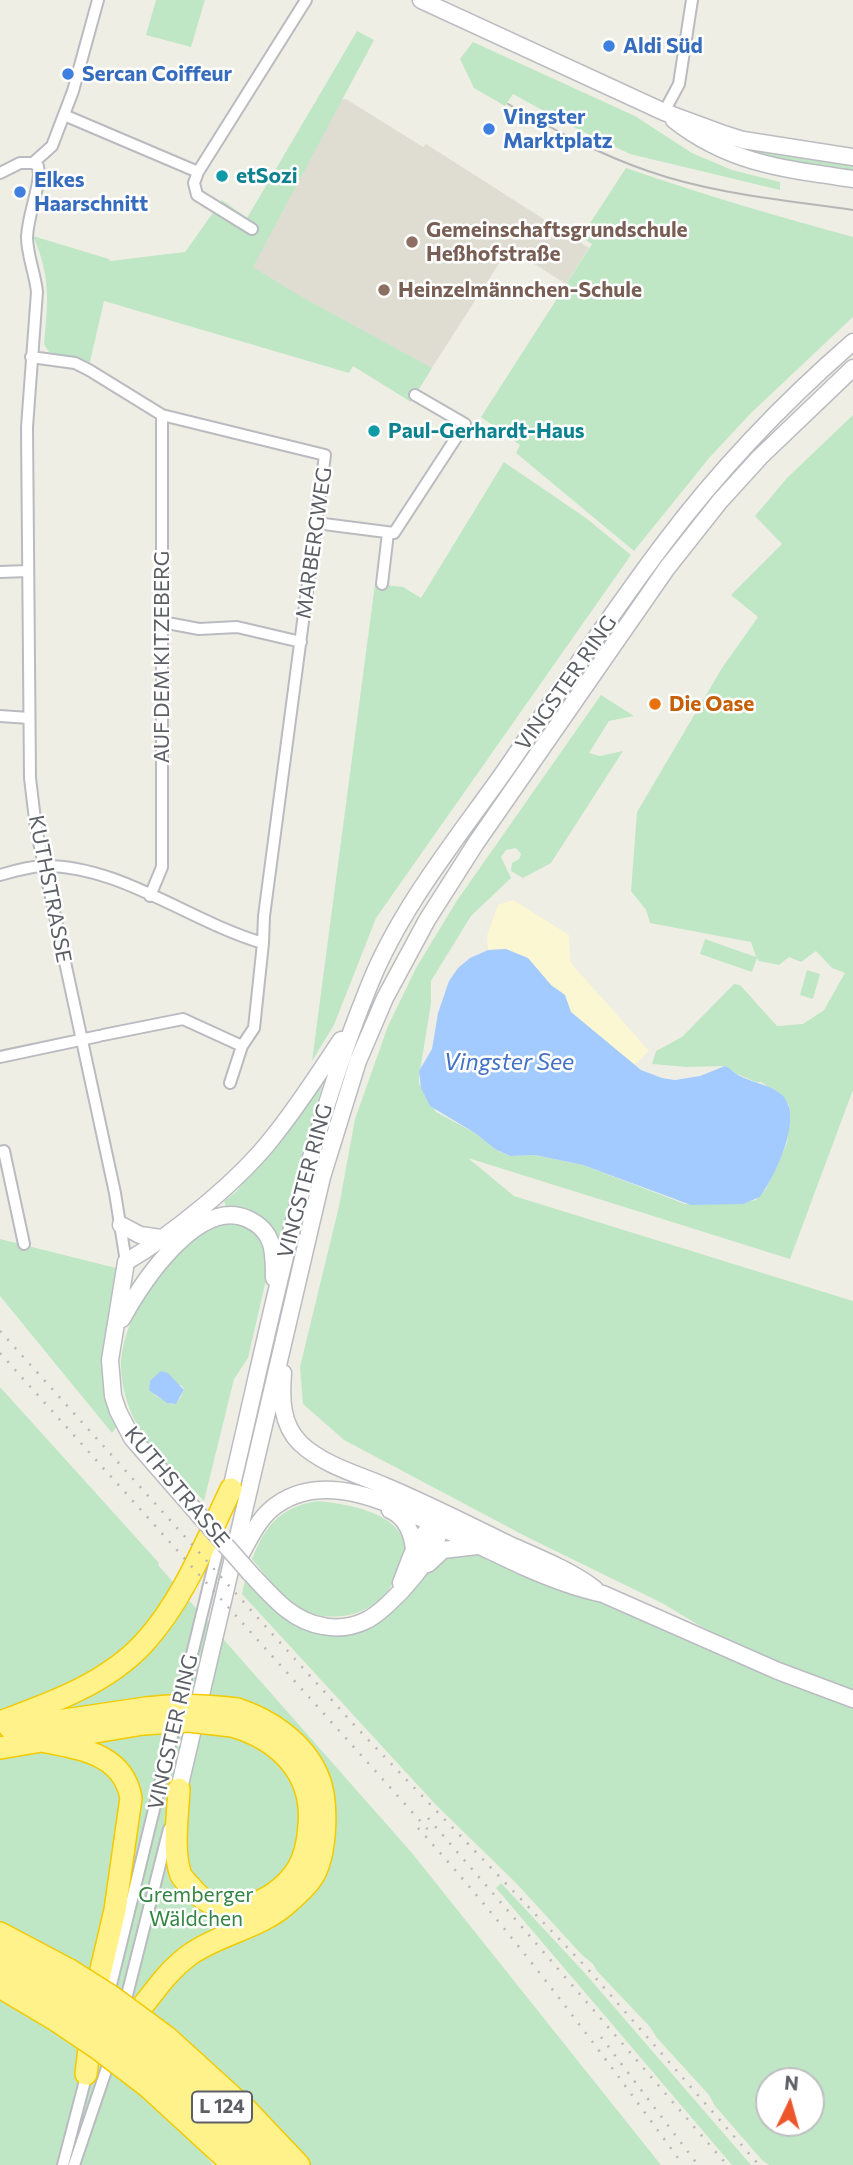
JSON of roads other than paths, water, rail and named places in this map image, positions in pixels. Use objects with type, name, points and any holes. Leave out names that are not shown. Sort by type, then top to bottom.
[{"type":"highway","points":[[0,1722],[68,1695],[97,1680],[143,1644],[169,1611],[187,1581],[231,1489]]},
{"type":"highway","points":[[0,1729],[144,1716],[188,1721],[255,1715],[287,1736],[303,1752],[318,1775],[326,1824],[313,1877],[291,1901],[271,1917],[210,1943],[190,1955],[153,1990],[140,2011],[117,2033]]},
{"type":"highway","points":[[0,1748],[42,1741],[144,1716]]},
{"type":"highway","points":[[179,1789],[177,1855],[181,1875],[198,1896],[215,1906],[234,1909],[256,1905],[276,1892],[298,1868],[309,1835],[306,1787],[297,1768],[282,1752],[234,1718]]},
{"type":"highway","points":[[42,1741],[87,1751],[105,1759],[119,1769],[129,1785],[131,1798],[115,1910],[96,1992],[86,2074]]},
{"type":"highway","points":[[0,1933],[62,1995],[97,2048],[158,2063],[237,2100],[299,2165]]},
{"type":"highway","points":[[0,1952],[62,1995]]},
{"type":"highway","points":[[2,1984],[62,1995],[111,1996],[233,2165]]},
{"type":"highway","name":"L 124","points":[[158,2063],[185,2096],[254,2165]]},
{"type":"highway","name":"L 124","points":[[158,2063],[237,2120],[278,2165]]},
{"type":"main road","points":[[421,0],[664,112],[721,141],[739,158],[791,170],[853,179]]},
{"type":"main road","points":[[721,141],[743,140],[853,157]]},
{"type":"main road","name":"VINGSTER RING","points":[[231,1489],[305,1174],[328,1095],[369,985],[408,909],[666,541],[750,441],[853,342]]},
{"type":"main road","name":"VINGSTER RING","points":[[179,1789],[322,1177],[358,1061],[385,998],[427,920],[499,809],[667,568],[720,501],[760,457],[853,368]]},
{"type":"main road","points":[[126,1262],[161,1238],[251,1162],[290,1114],[359,1014]]},
{"type":"main road","points":[[116,1330],[143,1282],[162,1258],[190,1233],[212,1220],[228,1215],[242,1216],[258,1224],[268,1234],[274,1248],[275,1301]]},
{"type":"main road","points":[[121,1225],[140,1235],[161,1238]]},
{"type":"main road","points":[[126,1262],[137,1265],[162,1258]]},
{"type":"main road","name":"KUTHSTRASSE","points":[[126,1262],[116,1330],[111,1344],[110,1377],[118,1411],[141,1450],[282,1606],[296,1617],[323,1626],[350,1626],[366,1621],[381,1612],[409,1583],[427,1557],[438,1525]]},
{"type":"main road","points":[[287,1326],[283,1412],[299,1441],[312,1453],[581,1578],[603,1594]]},
{"type":"main road","points":[[229,1577],[254,1529],[279,1503],[298,1494],[317,1491],[351,1493],[382,1501],[575,1588],[603,1594],[778,1671],[853,1699]]},
{"type":"main road","points":[[351,1493],[396,1513],[407,1525],[414,1542],[414,1551]]},
{"type":"main road","points":[[426,1504],[438,1525]]},
{"type":"main road","points":[[393,1601],[414,1551],[438,1525],[462,1521]]},
{"type":"main road","points":[[409,1583],[443,1550],[479,1546]]},
{"type":"street","points":[[0,173],[20,163],[33,163],[52,146],[99,0]]},
{"type":"street","points":[[252,229],[197,195],[194,183],[198,172],[306,0]]},
{"type":"street","points":[[664,112],[679,84],[692,0]]},
{"type":"street","points":[[64,115],[198,172]]},
{"type":"street","name":"KUTHSTRASSE","points":[[33,163],[38,166],[39,175],[27,235],[37,292],[27,427],[30,778],[36,828],[121,1225],[126,1262]]},
{"type":"street","name":"MARBERGWEG","points":[[31,357],[75,363],[162,415],[325,454],[254,1028],[242,1046],[230,1083]]},
{"type":"street","points":[[316,523],[394,533],[465,424],[415,395]]},
{"type":"street","name":"AUF DEM KITZEBERG","points":[[150,896],[162,867],[162,415]]},
{"type":"street","points":[[382,584],[388,533]]},
{"type":"street","points":[[0,572],[28,571]]},
{"type":"street","points":[[162,622],[198,629],[237,627],[300,642]]},
{"type":"street","points":[[0,716],[29,718]]},
{"type":"street","points":[[0,875],[44,866],[103,875],[233,934],[263,943]]},
{"type":"street","points":[[0,1057],[183,1019],[242,1046]]},
{"type":"street","points":[[0,1152],[4,1151],[24,1244]]},
{"type":"street","name":"VINGSTER RING","points":[[63,2165],[117,1968],[231,1489]]},
{"type":"street","name":"VINGSTER RING","points":[[74,2165],[117,2033],[179,1789]]},
{"type":"water","name":"Vingster See","points":[[506,949],[528,958],[551,985],[565,995],[571,1012],[641,1070],[675,1080],[700,1076],[725,1066],[738,1075],[772,1088],[782,1095],[788,1105],[789,1131],[773,1176],[760,1197],[743,1204],[691,1205],[583,1165],[535,1155],[510,1156],[430,1106],[421,1088],[419,1071],[432,1049],[438,1013],[449,981],[458,968],[470,958],[488,950]]},
{"type":"water","points":[[161,1371],[168,1373],[184,1390],[176,1404],[167,1403],[149,1390],[150,1381]]},
{"type":"tram line","points":[[508,104],[594,149],[673,179],[749,195],[853,210]]},
{"type":"railway","points":[[0,1331],[356,1727],[586,1967],[759,2165]]},
{"type":"railway","points":[[0,1353],[431,1833]]},
{"type":"railway","points":[[428,1818],[727,2165]]},
{"type":"railway","points":[[418,1828],[522,1951],[588,2035],[683,2165]]},
{"type":"railway","points":[[601,2037],[698,2165]]},
{"type":"place","name":"Aldi Süd","points":[[609,46]]},
{"type":"place","name":"Sercan Coiffeur","points":[[68,74]]},
{"type":"place","name":"Vingster Marktplatz","points":[[489,129]]},
{"type":"place","name":"etSozi","points":[[222,176]]},
{"type":"place","name":"Elkes Haarschnitt","points":[[20,192]]},
{"type":"place","name":"Gemeinschaftsgrundschule Heßhofstraße","points":[[412,242]]},
{"type":"place","name":"Heinzelmännchen-Schule","points":[[384,290]]},
{"type":"place","name":"Paul-Gerhardt-Haus","points":[[374,431]]},
{"type":"place","name":"Die Oase","points":[[655,704]]},
{"type":"park label","name":"Gremberger Wäldchen","points":[[196,1907]]}]
